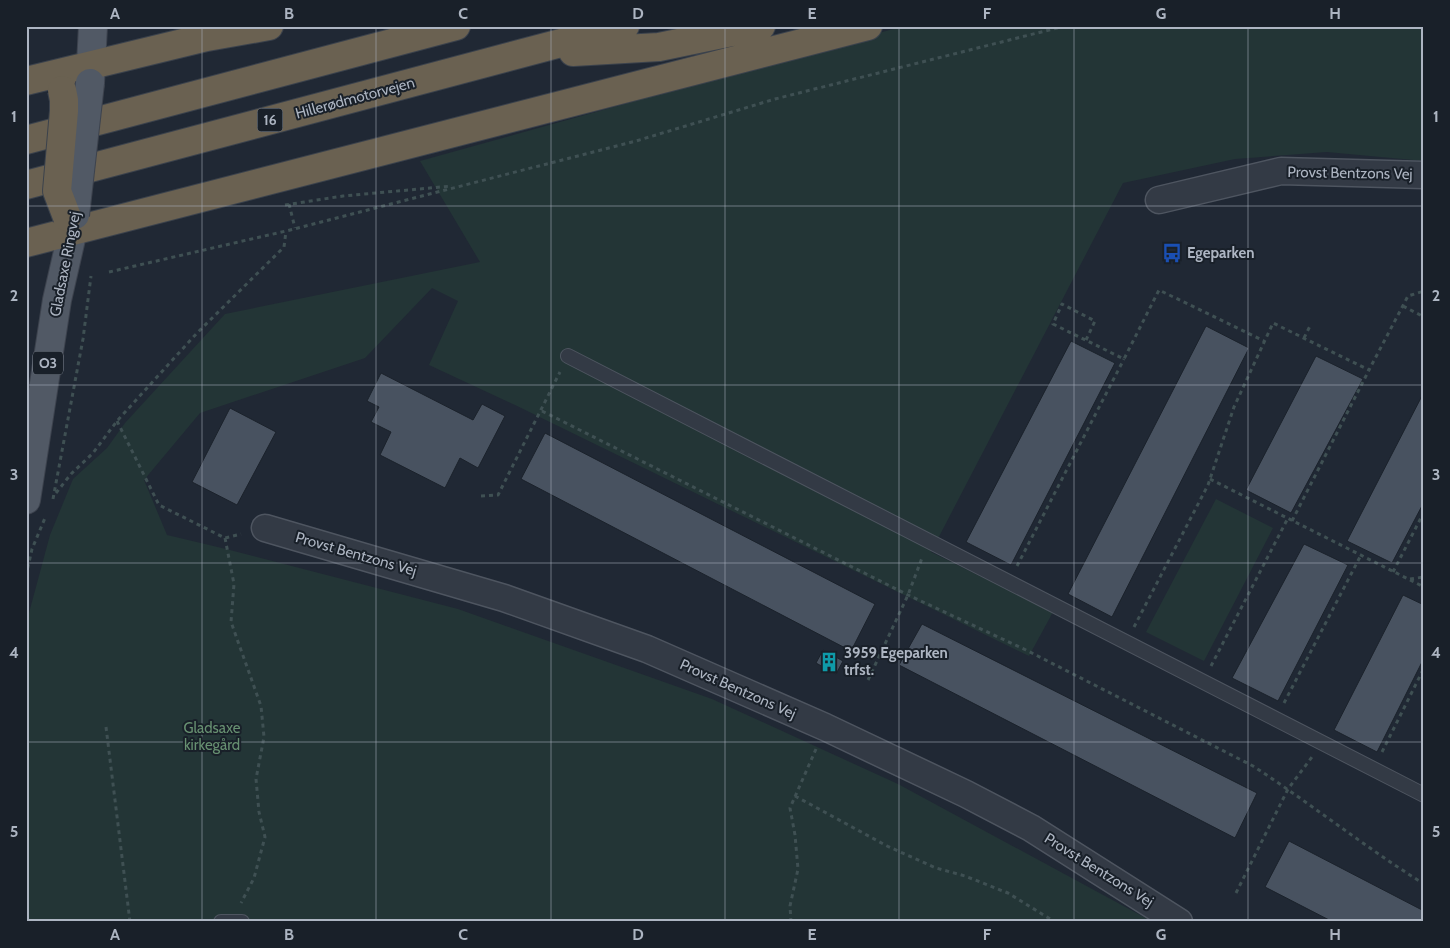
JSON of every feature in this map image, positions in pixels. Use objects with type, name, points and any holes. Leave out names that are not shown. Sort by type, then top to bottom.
[{"type":"highway","points":[[26,81],[58,82],[90,74],[115,60],[208,37],[269,26]]},
{"type":"highway","points":[[26,140],[456,26]]},
{"type":"highway","name":"Hillerødmotorvejen","points":[[26,184],[625,26]]},
{"type":"highway","points":[[514,56],[659,47],[761,26]]},
{"type":"highway","points":[[26,243],[72,221],[868,26]]},
{"type":"highway","points":[[58,82],[64,100],[64,111],[57,191],[72,221]]},
{"type":"main road","name":"Gladsaxe Ringvej","points":[[26,500],[57,300],[72,221],[90,74],[93,26]]},
{"type":"street","name":"Provst Bentzons Vej","points":[[1159,200],[1281,171],[1424,175]]},
{"type":"street","name":"Provst Bentzons Vej","points":[[265,528],[504,598],[647,649],[825,727],[966,794],[1031,828],[1179,922]]},
{"type":"lane","points":[[568,356],[1424,795]]},
{"type":"lane","points":[[221,922],[242,922]]},
{"type":"path","points":[[109,272],[286,231],[463,186],[636,141],[775,100],[1065,26]]},
{"type":"path","points":[[280,206],[343,196],[463,186]]},
{"type":"path","points":[[289,204],[295,228]]},
{"type":"path","points":[[56,493],[71,474],[93,453],[117,421],[197,333],[284,247],[286,231]]},
{"type":"path","points":[[1009,582],[1159,290],[1264,341]]},
{"type":"path","points":[[1202,681],[1290,520],[1408,296],[1424,291]]},
{"type":"path","points":[[1086,340],[1095,321],[1062,304],[1053,324],[1124,359]]},
{"type":"path","points":[[1403,306],[1424,317]]},
{"type":"path","points":[[1126,642],[1210,479],[1234,407],[1273,323],[1369,370]]},
{"type":"path","points":[[1304,338],[1311,324]]},
{"type":"path","points":[[481,496],[498,495],[542,411],[568,356]]},
{"type":"path","points":[[542,411],[908,595],[1043,659],[1253,766],[1288,789],[1391,864],[1424,884]]},
{"type":"path","points":[[117,421],[159,505],[225,538],[265,528]]},
{"type":"path","points":[[1210,479],[1424,587]]},
{"type":"path","points":[[1393,572],[1424,512]]},
{"type":"path","points":[[225,538],[234,584],[231,622],[261,706],[264,737],[256,779],[259,812],[265,837],[254,878],[241,903],[238,921]]},
{"type":"path","points":[[868,680],[908,595],[928,540]]},
{"type":"path","points":[[1276,719],[1361,555]]},
{"type":"path","points":[[1408,579],[1424,576]]},
{"type":"path","points":[[1373,769],[1424,668]]},
{"type":"path","points":[[106,727],[130,922]]},
{"type":"path","points":[[791,922],[790,906],[798,869],[795,834],[790,808],[825,727]]},
{"type":"path","points":[[1236,893],[1288,789],[1323,743]]},
{"type":"path","points":[[795,796],[886,846],[936,868],[965,876],[1008,893],[1055,922]]},
{"type":"green space","name":"Gladsaxe kirkegård","points":[[904,26],[1424,26],[1424,161],[1327,152],[1235,159],[1123,183],[931,552],[1053,612],[1029,656],[515,405],[429,365],[458,301],[432,288],[365,358],[200,413],[144,480],[167,535],[458,609],[712,699],[898,784],[1153,922],[26,922],[26,624],[50,535],[73,479],[107,448],[125,423],[225,314],[480,262],[420,161]]},
{"type":"green space","points":[[1216,499],[1273,528],[1204,661],[1146,632]]},
{"type":"building","points":[[1206,326],[1249,348],[1112,617],[1068,594]]},
{"type":"building","points":[[1071,341],[1115,363],[1011,565],[966,542]]},
{"type":"building","points":[[1316,356],[1363,379],[1291,513],[1246,490]]},
{"type":"building","points":[[381,373],[473,420],[482,404],[505,416],[478,468],[460,458],[445,488],[380,455],[391,432],[371,422],[379,407],[367,401]]},
{"type":"building","points":[[1424,392],[1424,502],[1392,563],[1347,541]]},
{"type":"building","points":[[230,408],[276,432],[237,505],[192,482]]},
{"type":"building","points":[[545,433],[875,604],[851,651],[521,479]]},
{"type":"building","points":[[1304,544],[1348,565],[1278,701],[1232,678]]},
{"type":"building","points":[[1403,595],[1424,605],[1424,658],[1377,752],[1334,730]]},
{"type":"building","points":[[922,624],[1257,793],[1235,838],[899,665]]},
{"type":"building","name":"3959 Egeparken trfst.","points":[[823,650],[843,661],[836,674],[816,663]]},
{"type":"building","points":[[1289,841],[1424,911],[1424,922],[1333,922],[1265,887]]},
{"type":"place","name":"Egeparken","points":[[1172,253]]},
{"type":"place","name":"3959 Egeparken trfst.","points":[[829,662]]}]
